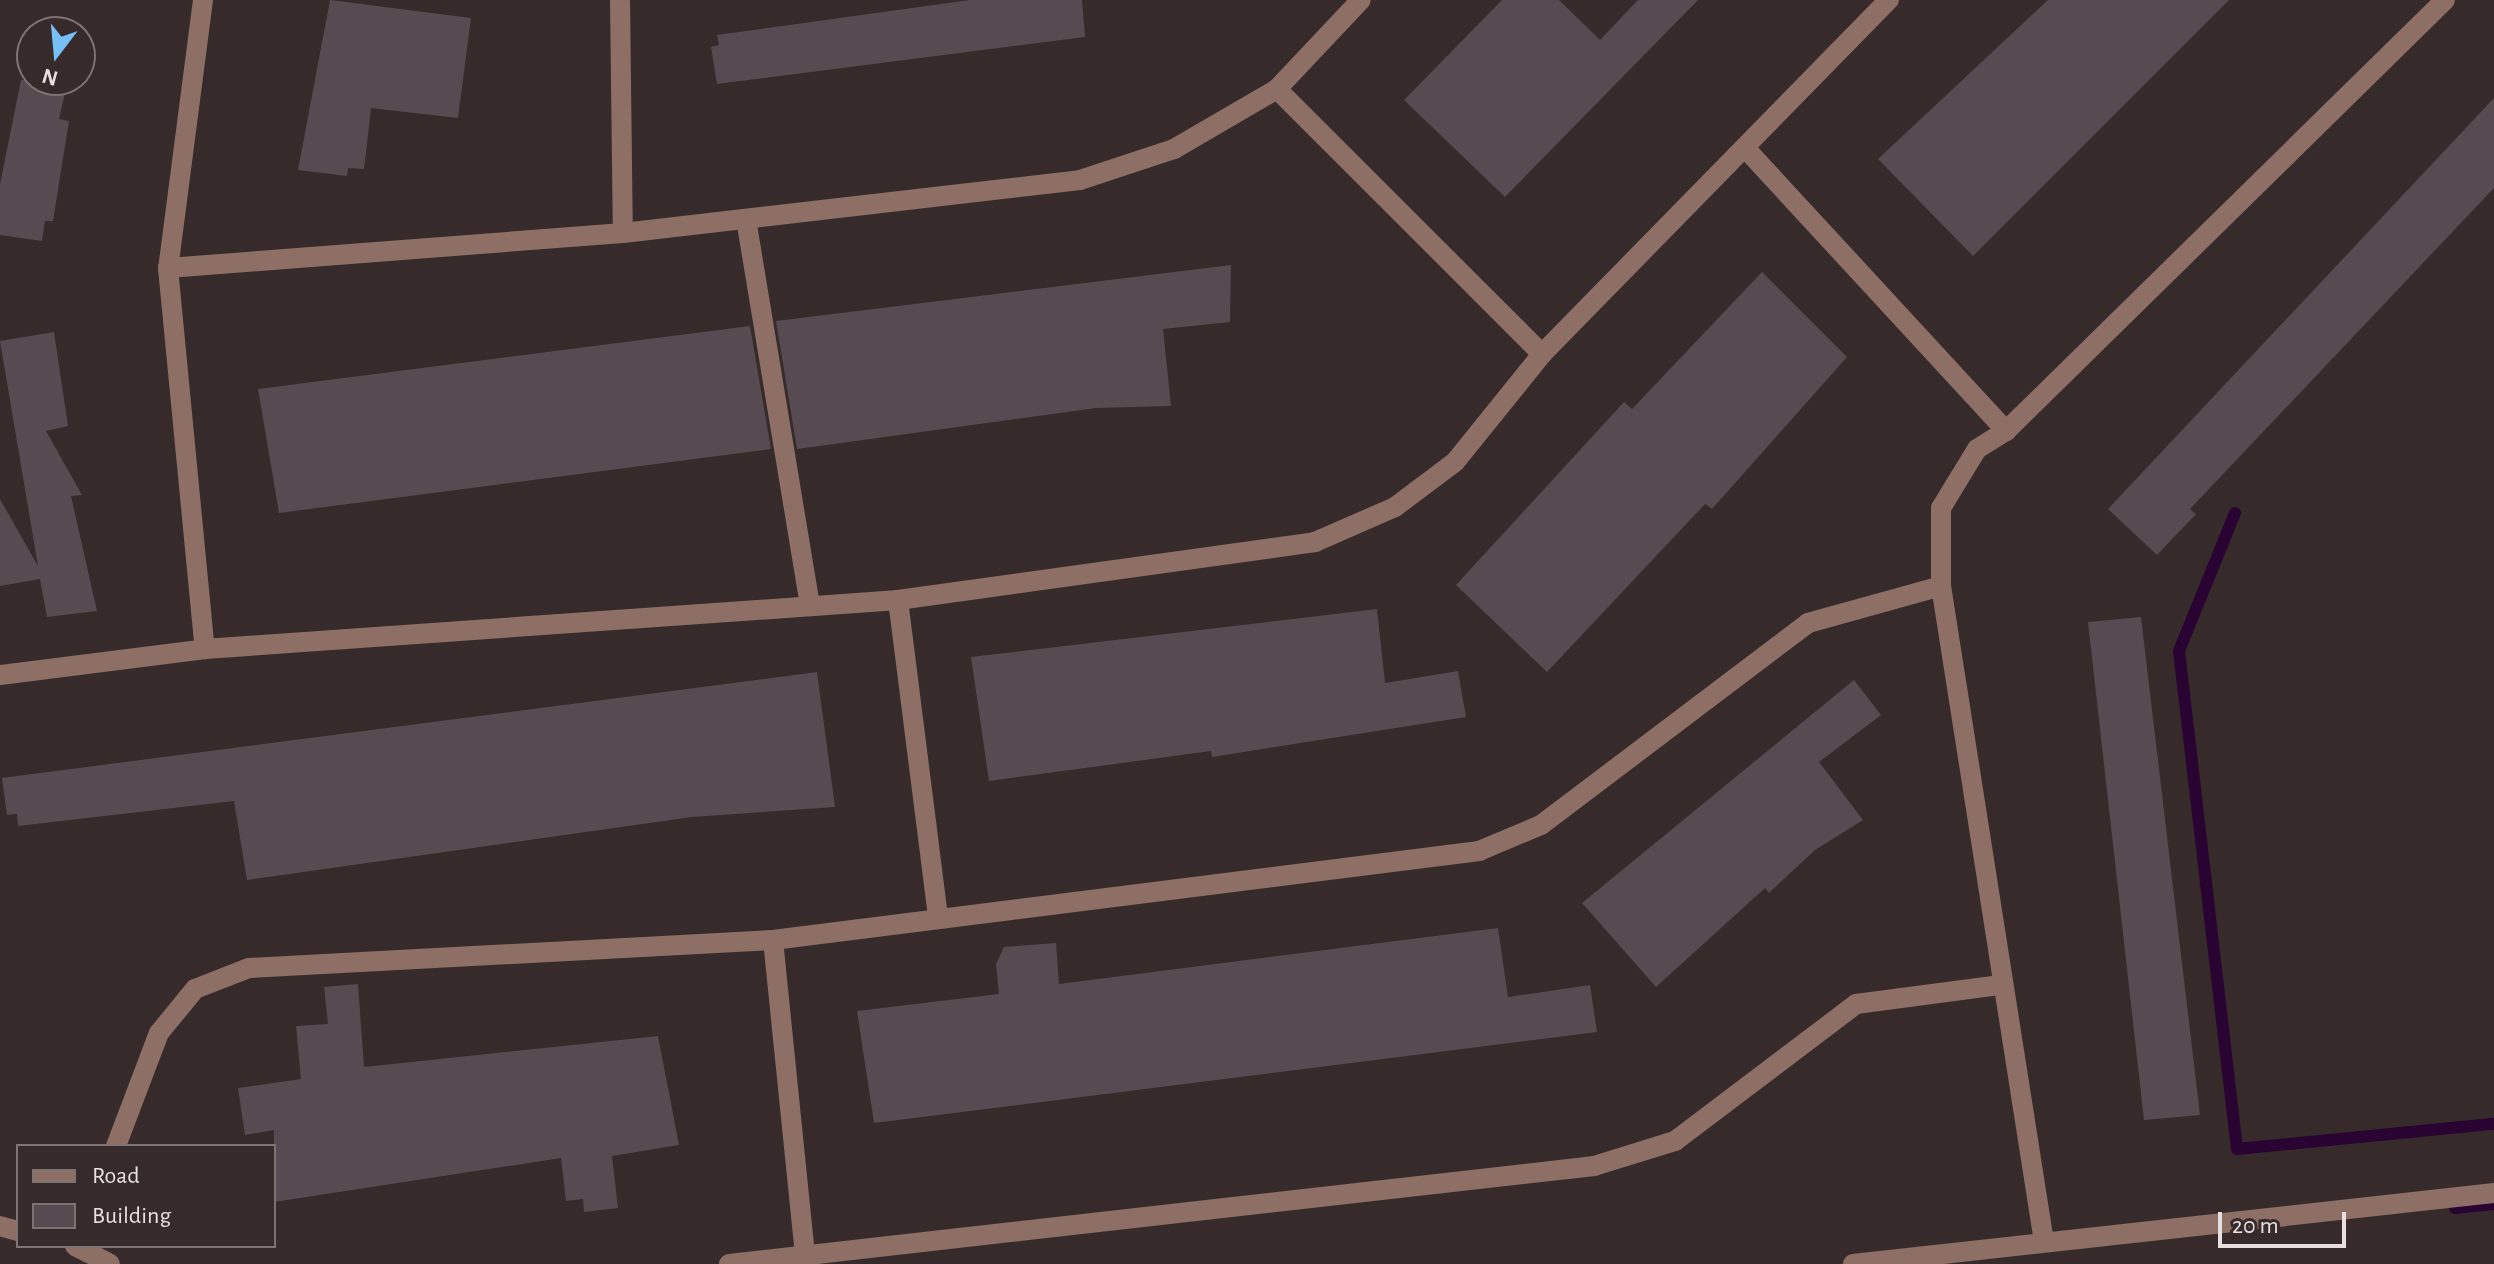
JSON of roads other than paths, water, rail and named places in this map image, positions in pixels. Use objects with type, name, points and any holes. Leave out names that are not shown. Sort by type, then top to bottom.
[{"type":"street","points":[[203,0],[168,268],[205,649]]},
{"type":"street","points":[[620,0],[623,233]]},
{"type":"street","points":[[168,268],[623,233],[1080,180],[1174,149],[1277,89],[1361,0]]},
{"type":"street","points":[[0,675],[205,649],[898,600],[1315,542],[1395,507],[1455,462],[1542,354],[1889,0]]},
{"type":"street","points":[[2044,1242],[2001,985],[1941,586],[1941,508],[1977,449],[2006,431],[2445,0]]},
{"type":"street","points":[[1277,89],[1542,354]]},
{"type":"street","points":[[1746,149],[2006,431]]},
{"type":"street","points":[[746,219],[810,606]]},
{"type":"street","points":[[117,1144],[159,1033],[195,989],[249,968],[773,940],[938,915],[1479,851],[1541,825],[1808,623],[1941,586]]},
{"type":"street","points":[[898,600],[938,915]]},
{"type":"street","points":[[773,940],[805,1256]]},
{"type":"street","points":[[729,1264],[1594,1166],[1675,1141],[1856,1004],[2001,985]]},
{"type":"street","points":[[1853,1264],[2494,1193]]},
{"type":"street","points":[[81,1248],[110,1264]]},
{"type":"waterway","points":[[2235,513],[2179,651],[2237,1149],[2494,1124]]},
{"type":"waterway","points":[[2455,1208],[2494,1204]]}]
